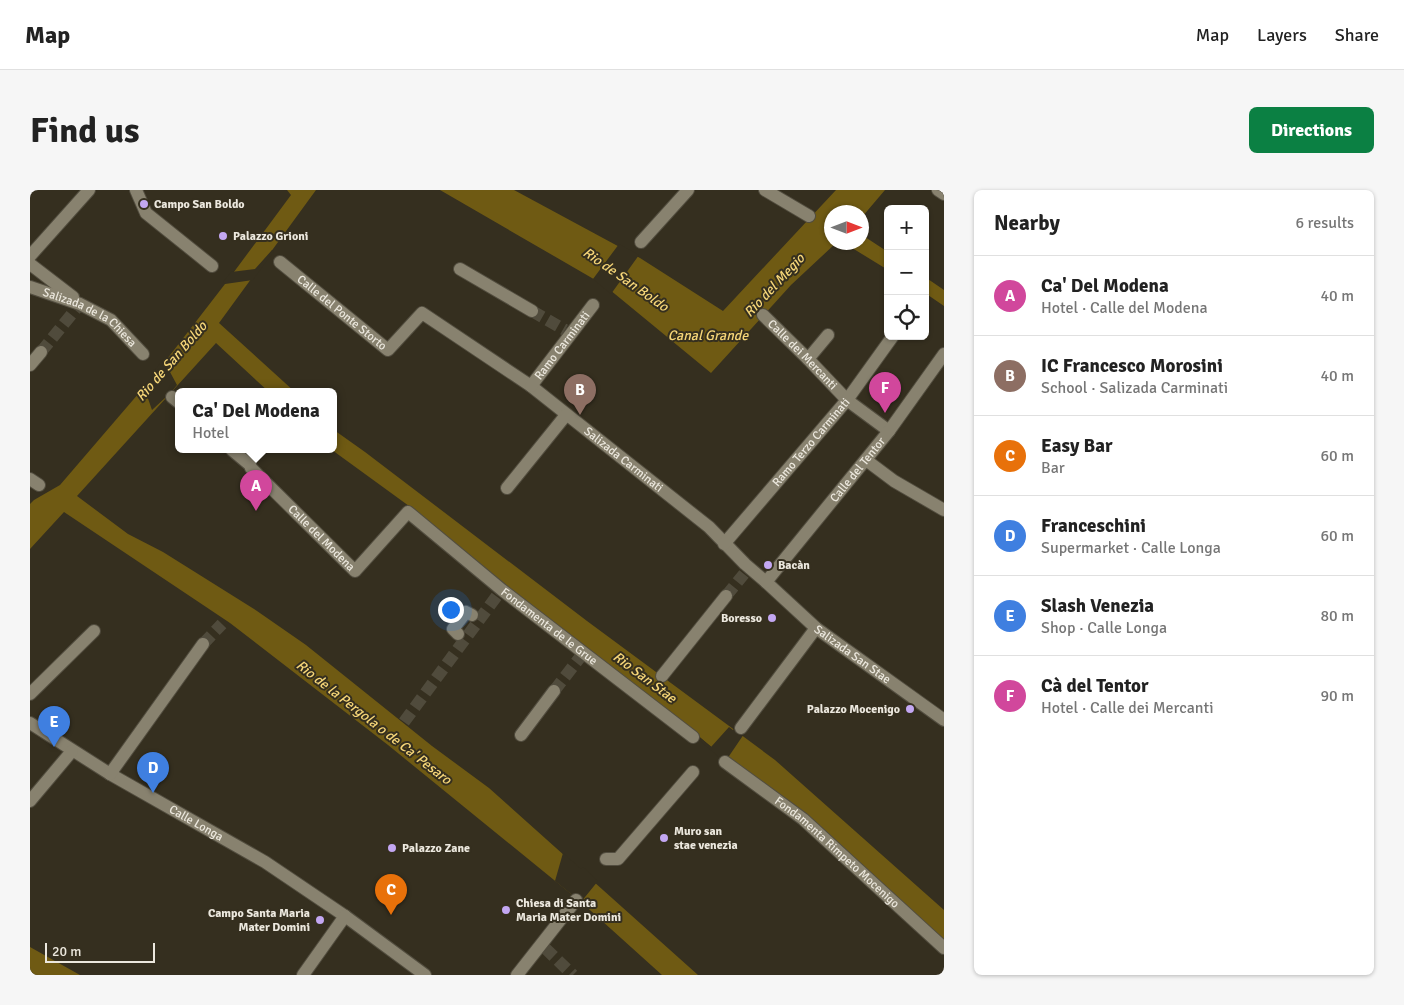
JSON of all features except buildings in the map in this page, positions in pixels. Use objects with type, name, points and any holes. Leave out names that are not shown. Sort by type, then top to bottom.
[{"type":"street","points":[[30,256],[89,190]]},
{"type":"street","points":[[136,190],[146,213],[212,266]]},
{"type":"street","points":[[641,242],[688,190]]},
{"type":"street","points":[[765,190],[809,216]]},
{"type":"street","points":[[938,190],[944,194]]},
{"type":"street","name":"Calle del Ponte Storto","points":[[280,262],[388,350],[422,313]]},
{"type":"street","points":[[30,264],[80,304]]},
{"type":"street","points":[[460,270],[532,311]]},
{"type":"street","name":"Salizada de la Chiesa","points":[[30,287],[80,304],[111,320],[143,354]]},
{"type":"street","name":"Ramo Carminati","points":[[531,386],[568,332],[593,305]]},
{"type":"street","name":"Salizada Carminati","points":[[422,313],[531,386],[709,527],[747,570],[766,582]]},
{"type":"street","name":"Calle dei Mercanti","points":[[763,315],[847,400],[889,432]]},
{"type":"street","points":[[808,359],[828,335]]},
{"type":"street","name":"Ramo Terzo Carminati","points":[[724,544],[847,400],[890,340]]},
{"type":"street","points":[[30,365],[41,352]]},
{"type":"street","name":"Calle del Tentor","points":[[766,582],[889,432],[944,354]]},
{"type":"street","points":[[508,488],[566,415]]},
{"type":"street","name":"Calle del Modena","points":[[236,453],[250,465],[355,571],[408,512]]},
{"type":"street","points":[[866,460],[894,481],[944,510]]},
{"type":"street","name":"Fondamenta de le Grue","points":[[408,512],[501,592],[693,737]]},
{"type":"street","name":"Salizada San Stae","points":[[766,582],[816,628],[944,720]]},
{"type":"street","points":[[662,676],[726,596]]},
{"type":"street","points":[[458,634],[454,629],[466,612],[472,615]]},
{"type":"street","points":[[741,728],[816,628]]},
{"type":"street","points":[[30,694],[94,631]]},
{"type":"street","points":[[110,774],[203,644]]},
{"type":"street","points":[[521,735],[554,692]]},
{"type":"street","name":"Calle Longa","points":[[30,723],[110,774],[264,862],[346,916]]},
{"type":"street","points":[[30,801],[72,751]]},
{"type":"street","name":"Fondamenta Rimpeto Mocenigo","points":[[725,762],[802,819],[944,948]]},
{"type":"street","points":[[606,859],[618,859],[693,772]]},
{"type":"street","points":[[517,975],[543,947],[576,900]]},
{"type":"street","points":[[303,975],[346,916],[425,975]]},
{"type":"water","points":[[287,190],[316,190],[219,323],[291,388],[265,388],[216,343],[77,496],[128,534],[163,552],[257,611],[306,645],[432,746],[489,788],[698,975],[662,975],[581,902],[388,745],[230,623],[64,512],[30,549],[30,504],[60,485],[157,372],[291,195]]},
{"type":"water","name":"Canal Grande","points":[[440,190],[514,190],[640,258],[723,311],[836,190],[885,190],[869,209],[869,205],[824,205],[824,250],[828,250],[791,285],[711,373],[604,285]]},
{"type":"water","points":[[869,240],[884,249],[884,268],[855,250],[869,250]]},
{"type":"water","points":[[929,280],[944,290],[944,306],[929,296]]},
{"type":"water","name":"Rio San Stae","points":[[337,432],[775,760],[944,910],[944,940],[696,734],[581,648],[409,506],[336,453]]},
{"type":"water","points":[[30,947],[80,975],[30,975]]},
{"type":"pier","points":[[619,244],[639,255],[611,294],[593,279]]},
{"type":"pier","points":[[272,250],[274,251],[253,280],[225,284],[223,282],[231,272],[255,269]]},
{"type":"pier","points":[[163,359],[177,385],[167,400],[165,398],[152,410],[144,387],[156,372],[155,370]]},
{"type":"pier","points":[[729,727],[733,730],[735,727],[744,734],[725,762],[694,736],[696,734],[711,747]]},
{"type":"pier","points":[[563,853],[581,869],[583,867],[598,881],[581,902],[555,881]]},
{"type":"tunnel","points":[[41,352],[80,304]]},
{"type":"tunnel","points":[[532,311],[565,330]]},
{"type":"tunnel","points":[[726,596],[744,574]]},
{"type":"tunnel","points":[[404,722],[499,593]]},
{"type":"tunnel","points":[[203,644],[222,624]]},
{"type":"tunnel","points":[[554,691],[581,656]]},
{"type":"tunnel","points":[[545,948],[573,975]]},
{"type":"place","name":"Campo San Boldo","points":[[144,204]]},
{"type":"place","name":"Palazzo Grioni","points":[[223,236]]},
{"type":"place","name":"Cà del Tentor","points":[[885,413]]},
{"type":"place","name":"IC Francesco Morosini","points":[[580,415]]},
{"type":"place","name":"Ca' Del Modena","points":[[256,511]]},
{"type":"place","name":"Bacàn","points":[[768,565]]},
{"type":"place","name":"Boresso","points":[[772,618]]},
{"type":"place","name":"Palazzo Mocenigo","points":[[910,709]]},
{"type":"place","name":"Slash Venezia","points":[[54,747]]},
{"type":"place","name":"Franceschini","points":[[153,793]]},
{"type":"place","name":"Muro san stae venezia","points":[[664,838]]},
{"type":"place","name":"Palazzo Zane","points":[[392,848]]},
{"type":"place","name":"Chiesa di Santa Maria Mater Domini","points":[[506,910]]},
{"type":"place","name":"Easy Bar","points":[[391,915]]},
{"type":"place","name":"Campo Santa Maria Mater Domini","points":[[320,920]]},
{"type":"water label","name":"Rio de San Boldo","points":[[626,279]]},
{"type":"water label","name":"Rio del Megio","points":[[774,285]]},
{"type":"water label","name":"Rio de San Boldo","points":[[171,361]]},
{"type":"water label","name":"Rio de la Pergola o de Ca' Pesaro","points":[[374,722]]}]
